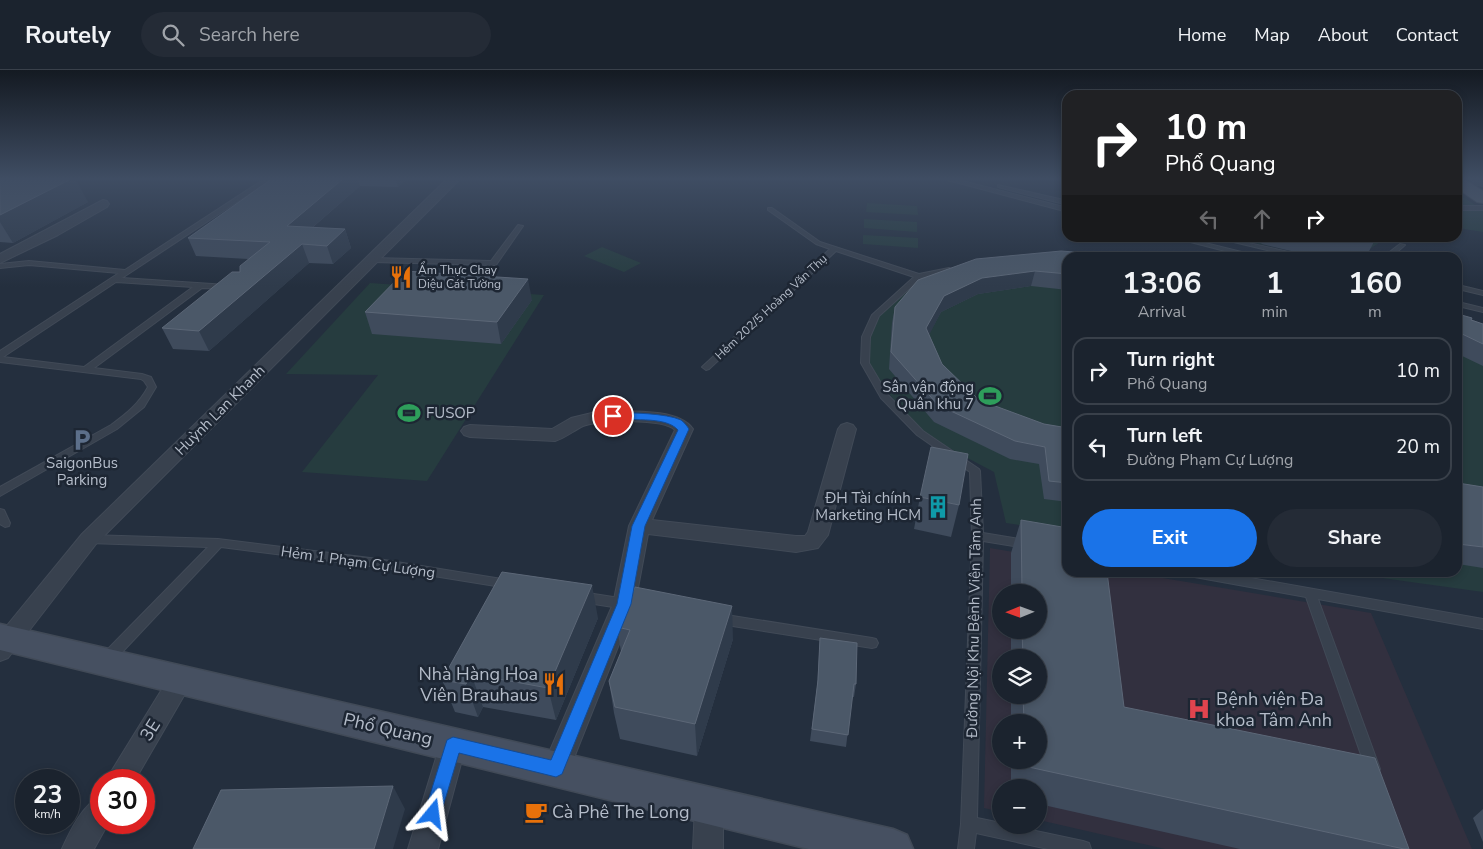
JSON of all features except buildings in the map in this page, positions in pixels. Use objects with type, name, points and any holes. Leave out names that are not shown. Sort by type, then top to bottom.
[{"type":"main road","name":"Phổ Quang","points":[[3,643],[104,662],[893,849]]},
{"type":"street","points":[[0,259],[85,214]]},
{"type":"street","name":"Huỳnh Lan Khanh","points":[[3,643],[90,539],[419,214]]},
{"type":"street","points":[[470,431],[555,435],[577,422],[600,416],[626,415],[656,418],[678,423],[684,429],[639,526],[634,605],[556,769]]},
{"type":"street","points":[[639,526],[796,544],[811,543],[818,535],[847,429]]},
{"type":"street","name":"3E","points":[[127,769],[181,680]]},
{"type":"street","points":[[423,849],[453,745]]},
{"type":"street","points":[[708,849],[709,806]]},
{"type":"street","points":[[77,849],[90,828]]},
{"type":"lane","points":[[0,354],[215,214]]},
{"type":"lane","points":[[778,214],[818,243],[919,276],[961,268]]},
{"type":"lane","points":[[373,260],[493,263],[520,226]]},
{"type":"lane","points":[[1195,242],[1238,252]]},
{"type":"lane","points":[[1238,242],[1284,252]]},
{"type":"lane","points":[[1393,252],[1402,245]]},
{"type":"lane","name":"Hẻm 202/5 Hoàng Văn Thụ","points":[[706,366],[835,248]]},
{"type":"lane","points":[[0,266],[29,263],[127,272]]},
{"type":"lane","name":"Đường Nội Khu Bệnh Viện Tâm Anh","points":[[919,276],[876,315],[866,337],[865,363],[884,396],[920,433],[976,471],[978,536],[969,824],[966,849]]},
{"type":"lane","points":[[116,280],[236,287]]},
{"type":"lane","points":[[87,369],[200,285]]},
{"type":"lane","points":[[1462,288],[1483,293]]},
{"type":"lane","points":[[1462,305],[1483,310]]},
{"type":"lane","points":[[0,359],[142,376],[148,380],[152,387],[147,400],[114,427],[0,492]]},
{"type":"lane","points":[[978,536],[1041,547]]},
{"type":"lane","name":"Hẻm 1 Phạm Cự Lượng","points":[[90,539],[218,543],[378,563],[516,586]]},
{"type":"lane","points":[[104,662],[218,543]]},
{"type":"lane","points":[[1219,577],[1483,624]]},
{"type":"lane","points":[[1310,593],[1379,785]]},
{"type":"lane","points":[[565,594],[634,605]]},
{"type":"lane","points":[[710,617],[872,643]]},
{"type":"lane","points":[[969,824],[1083,849]]},
{"type":"shaded area","name":"Bệnh viện Đa khoa Tâm Anh","points":[[990,548],[1062,560],[1062,577],[1157,577],[1371,613],[1472,849],[1165,849],[1047,822],[1047,779],[992,779],[992,810],[984,808]]},
{"type":"green space","points":[[1462,214],[1483,214],[1483,232],[1462,229]]},
{"type":"green space","points":[[864,219],[917,222],[917,232],[864,228]]},
{"type":"green space","points":[[863,235],[918,238],[918,248],[863,244]]},
{"type":"green space","points":[[1250,242],[1381,242],[1365,252],[1300,252]]},
{"type":"green space","points":[[602,247],[641,263],[624,272],[584,256]]},
{"type":"green space","name":"Sân vận động Quân khu 7","points":[[1062,267],[1062,531],[1006,523],[994,472],[920,433],[865,363],[876,315],[919,276]]},
{"type":"green space","name":"FUSOP","points":[[370,283],[544,295],[427,481],[302,472],[378,375],[286,374]]},
{"type":"green space","points":[[1462,332],[1483,342],[1483,592],[1375,577],[1462,577]]},
{"type":"place","name":"Ẩm Thực Chay Diệu Cát Tường","points":[[401,277]]},
{"type":"place","name":"Sân vận động Quân khu 7","points":[[990,396]]},
{"type":"place","name":"FUSOP","points":[[409,413]]},
{"type":"place","name":"SaigonBus Parking","points":[[82,440]]},
{"type":"place","name":"ĐH Tài chính - Marketing HCM","points":[[938,507]]},
{"type":"place","name":"Nhà Hàng Hoa Viên Brauhaus","points":[[554,684]]},
{"type":"place","name":"Bệnh viện Đa khoa Tâm Anh","points":[[1199,709]]},
{"type":"place","name":"Cà Phê The Long","points":[[536,812]]},
{"type":"route","points":[[433,814],[453,745],[556,769],[624,604],[639,526],[684,429],[678,423],[656,418],[626,415],[613,416]]}]
